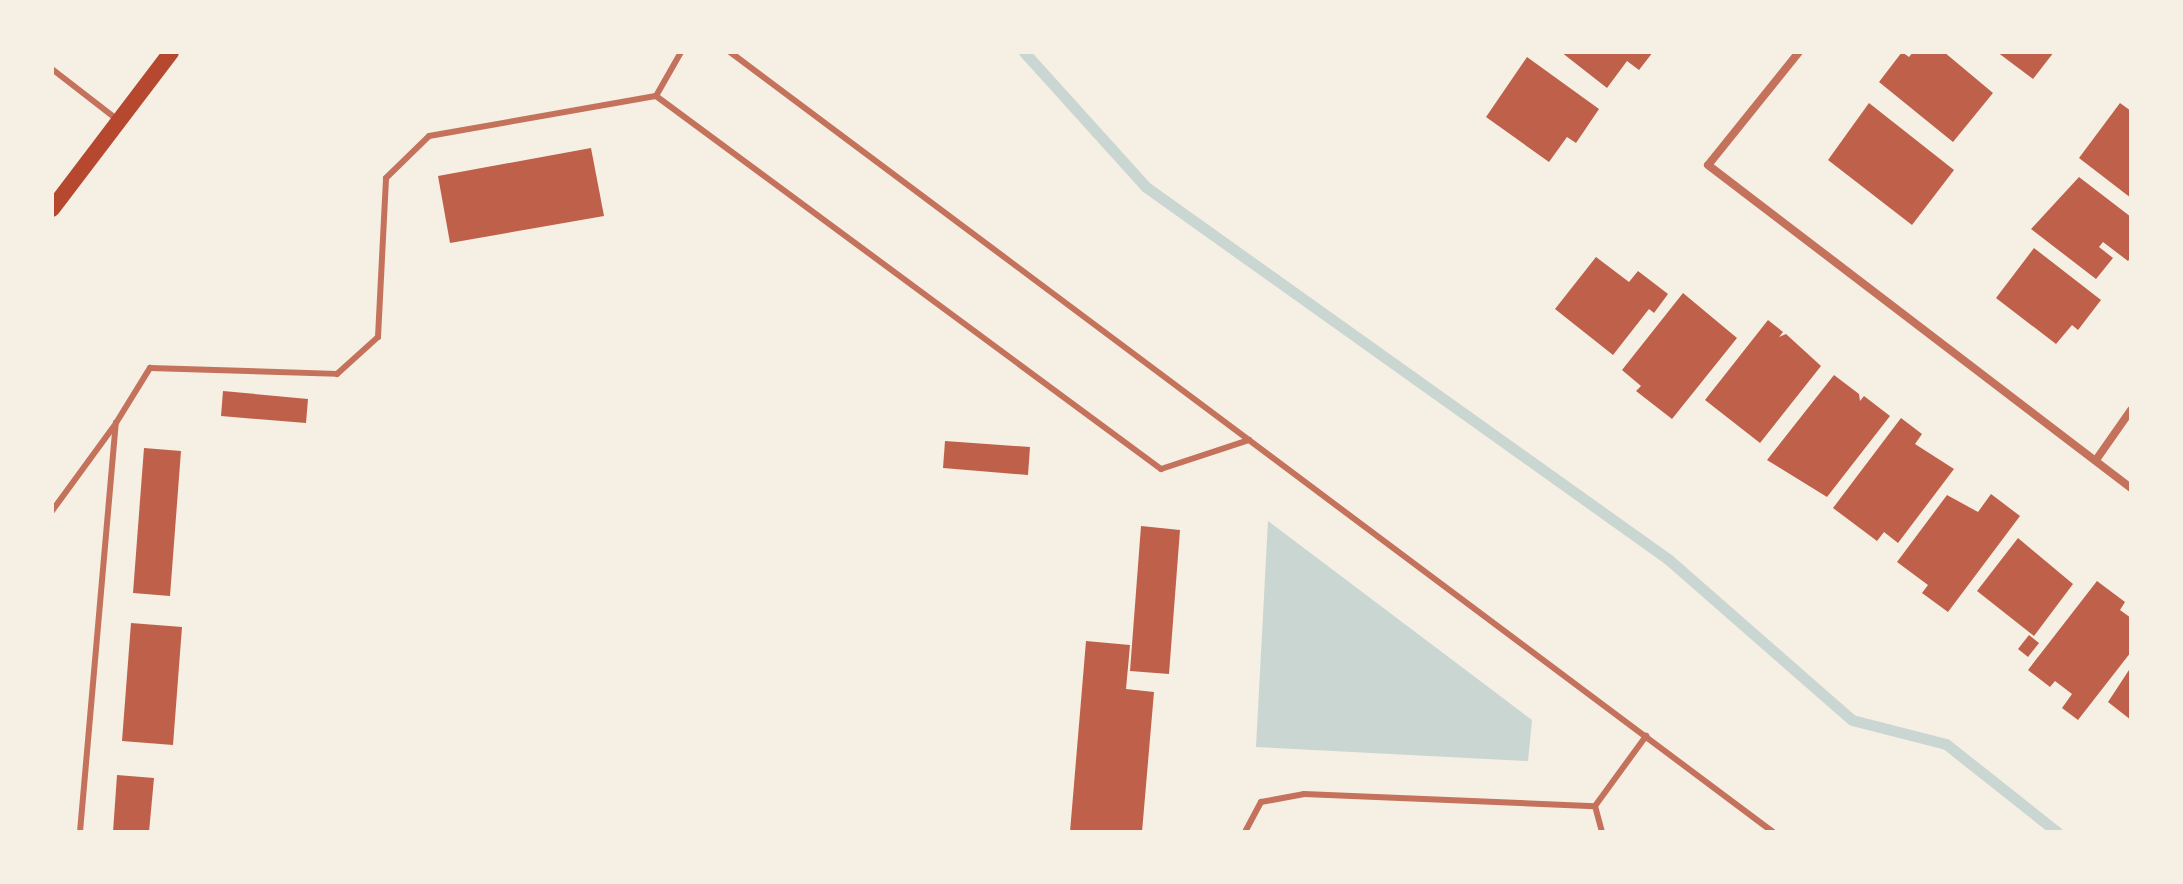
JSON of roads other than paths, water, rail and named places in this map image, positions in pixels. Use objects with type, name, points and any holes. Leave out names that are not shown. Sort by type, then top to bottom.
[{"type":"main road","points":[[52,209],[171,52]]},
{"type":"street","points":[[1799,52],[1708,165],[2131,488]]},
{"type":"street","points":[[2096,460],[2131,410]]},
{"type":"lane","points":[[656,96],[681,52]]},
{"type":"lane","points":[[730,52],[1773,832]]},
{"type":"lane","points":[[52,69],[118,120]]},
{"type":"lane","points":[[52,511],[116,423],[150,368],[337,374],[378,337],[386,178],[429,136],[656,96],[1161,469],[1249,440]]},
{"type":"lane","points":[[80,832],[116,423]]},
{"type":"lane","points":[[1595,806],[1646,736]]},
{"type":"lane","points":[[1245,832],[1261,802],[1304,794],[1595,806]]},
{"type":"lane","points":[[1595,806],[1602,832]]},
{"type":"waterway","points":[[1024,52],[1146,187],[1668,559],[1852,720],[1946,744],[2057,832]]}]
